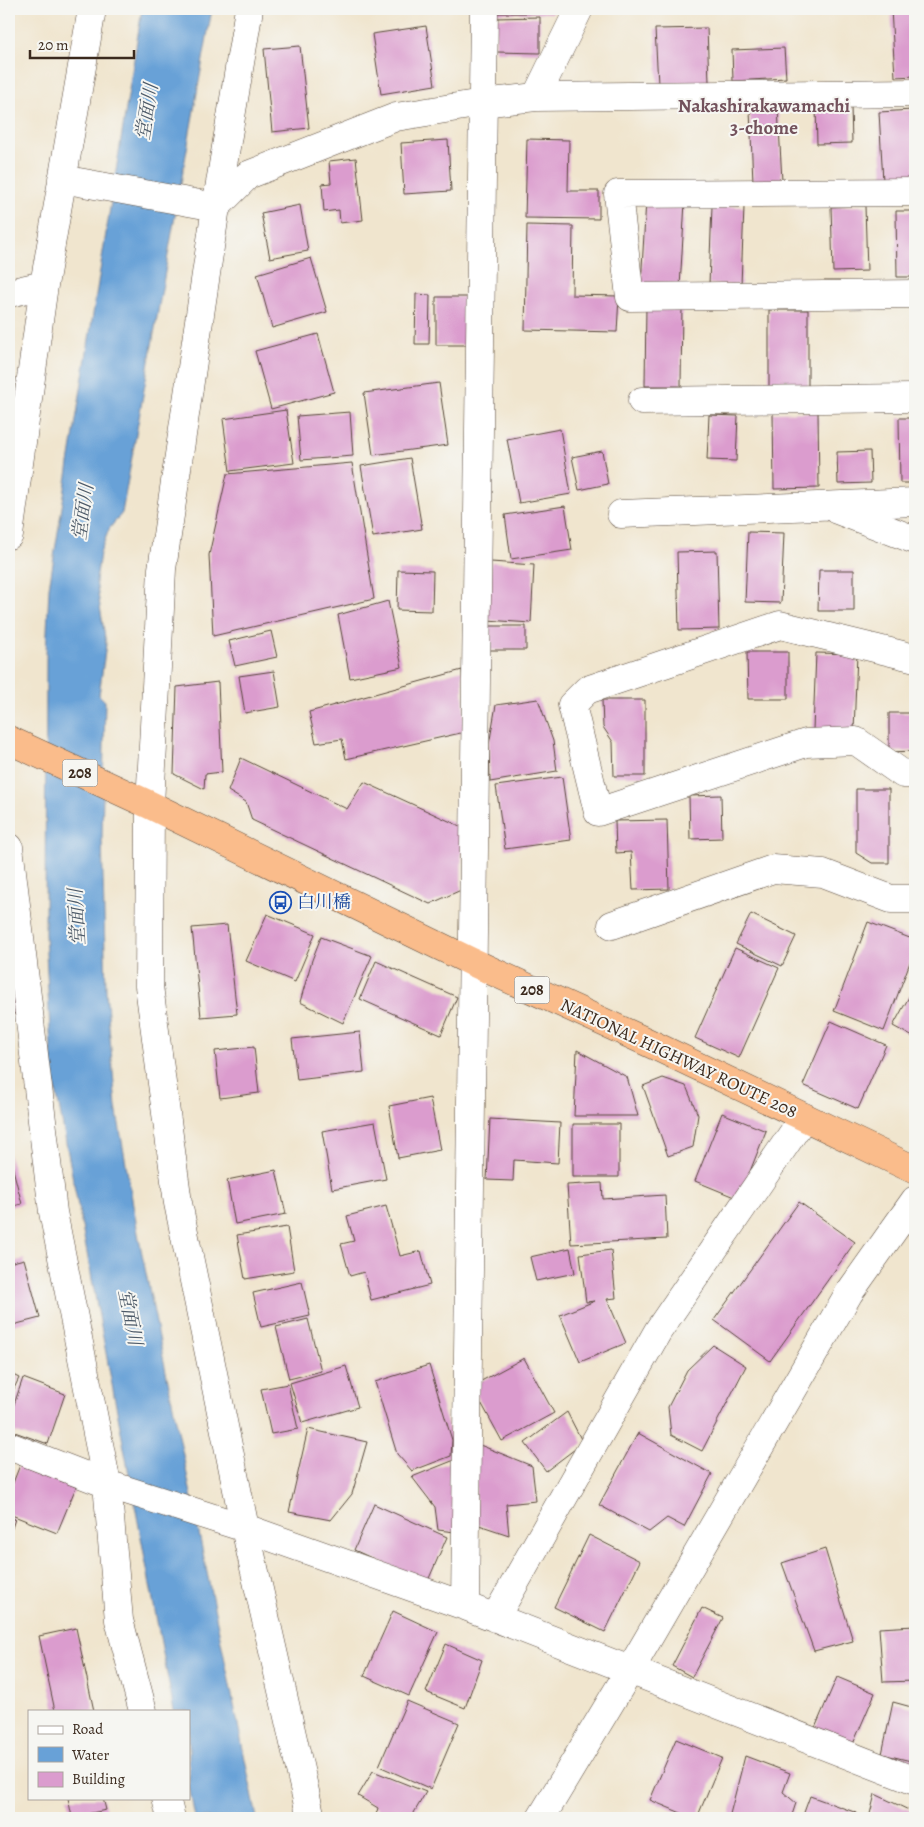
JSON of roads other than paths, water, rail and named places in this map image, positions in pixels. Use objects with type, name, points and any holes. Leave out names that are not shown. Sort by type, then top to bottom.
[{"type":"highway","name":"NATIONAL HIGHWAY ROUTE 208","points":[[9,740],[150,805],[472,962],[647,1042],[915,1170]]},
{"type":"street","points":[[9,534],[44,285],[92,9]]},
{"type":"street","points":[[249,9],[216,207],[162,569],[150,805],[150,996],[178,1203],[245,1528],[311,1818]]},
{"type":"street","points":[[465,1606],[484,9]]},
{"type":"street","points":[[536,97],[579,9]]},
{"type":"street","points":[[216,207],[248,175],[396,117],[482,103],[536,97],[915,93]]},
{"type":"street","points":[[62,179],[216,207]]},
{"type":"street","points":[[915,192],[618,194],[630,297],[915,294]]},
{"type":"street","points":[[9,293],[44,285]]},
{"type":"street","points":[[642,401],[915,398]]},
{"type":"street","points":[[621,514],[915,502]]},
{"type":"street","points":[[825,506],[915,540]]},
{"type":"street","points":[[915,658],[780,625],[586,690],[572,705],[598,812],[806,743],[856,741],[903,774],[915,774]]},
{"type":"street","points":[[9,847],[53,1212],[107,1484],[119,1620],[143,1710]]},
{"type":"street","points":[[612,925],[773,869],[823,873],[891,899],[915,900]]},
{"type":"street","points":[[495,1618],[658,1331],[804,1117]]},
{"type":"street","points":[[541,1818],[630,1670],[849,1293],[915,1200]]},
{"type":"street","points":[[9,1446],[107,1484],[245,1528],[465,1606],[915,1781]]},
{"type":"street","points":[[166,1800],[171,1818]]},
{"type":"water","name":"堂面川","points":[[142,9],[212,9],[122,513],[109,529],[100,553],[96,581],[106,644],[99,695],[105,701],[102,837],[106,991],[116,1107],[139,1239],[257,1818],[195,1818],[190,1791],[190,1710],[174,1710],[52,1069],[45,934],[46,653],[49,588]]},
{"type":"place","name":"白川橋","points":[[281,902]]},
{"type":"district","name":"Nakashirakawamachi 3-chome","points":[[764,117]]}]
